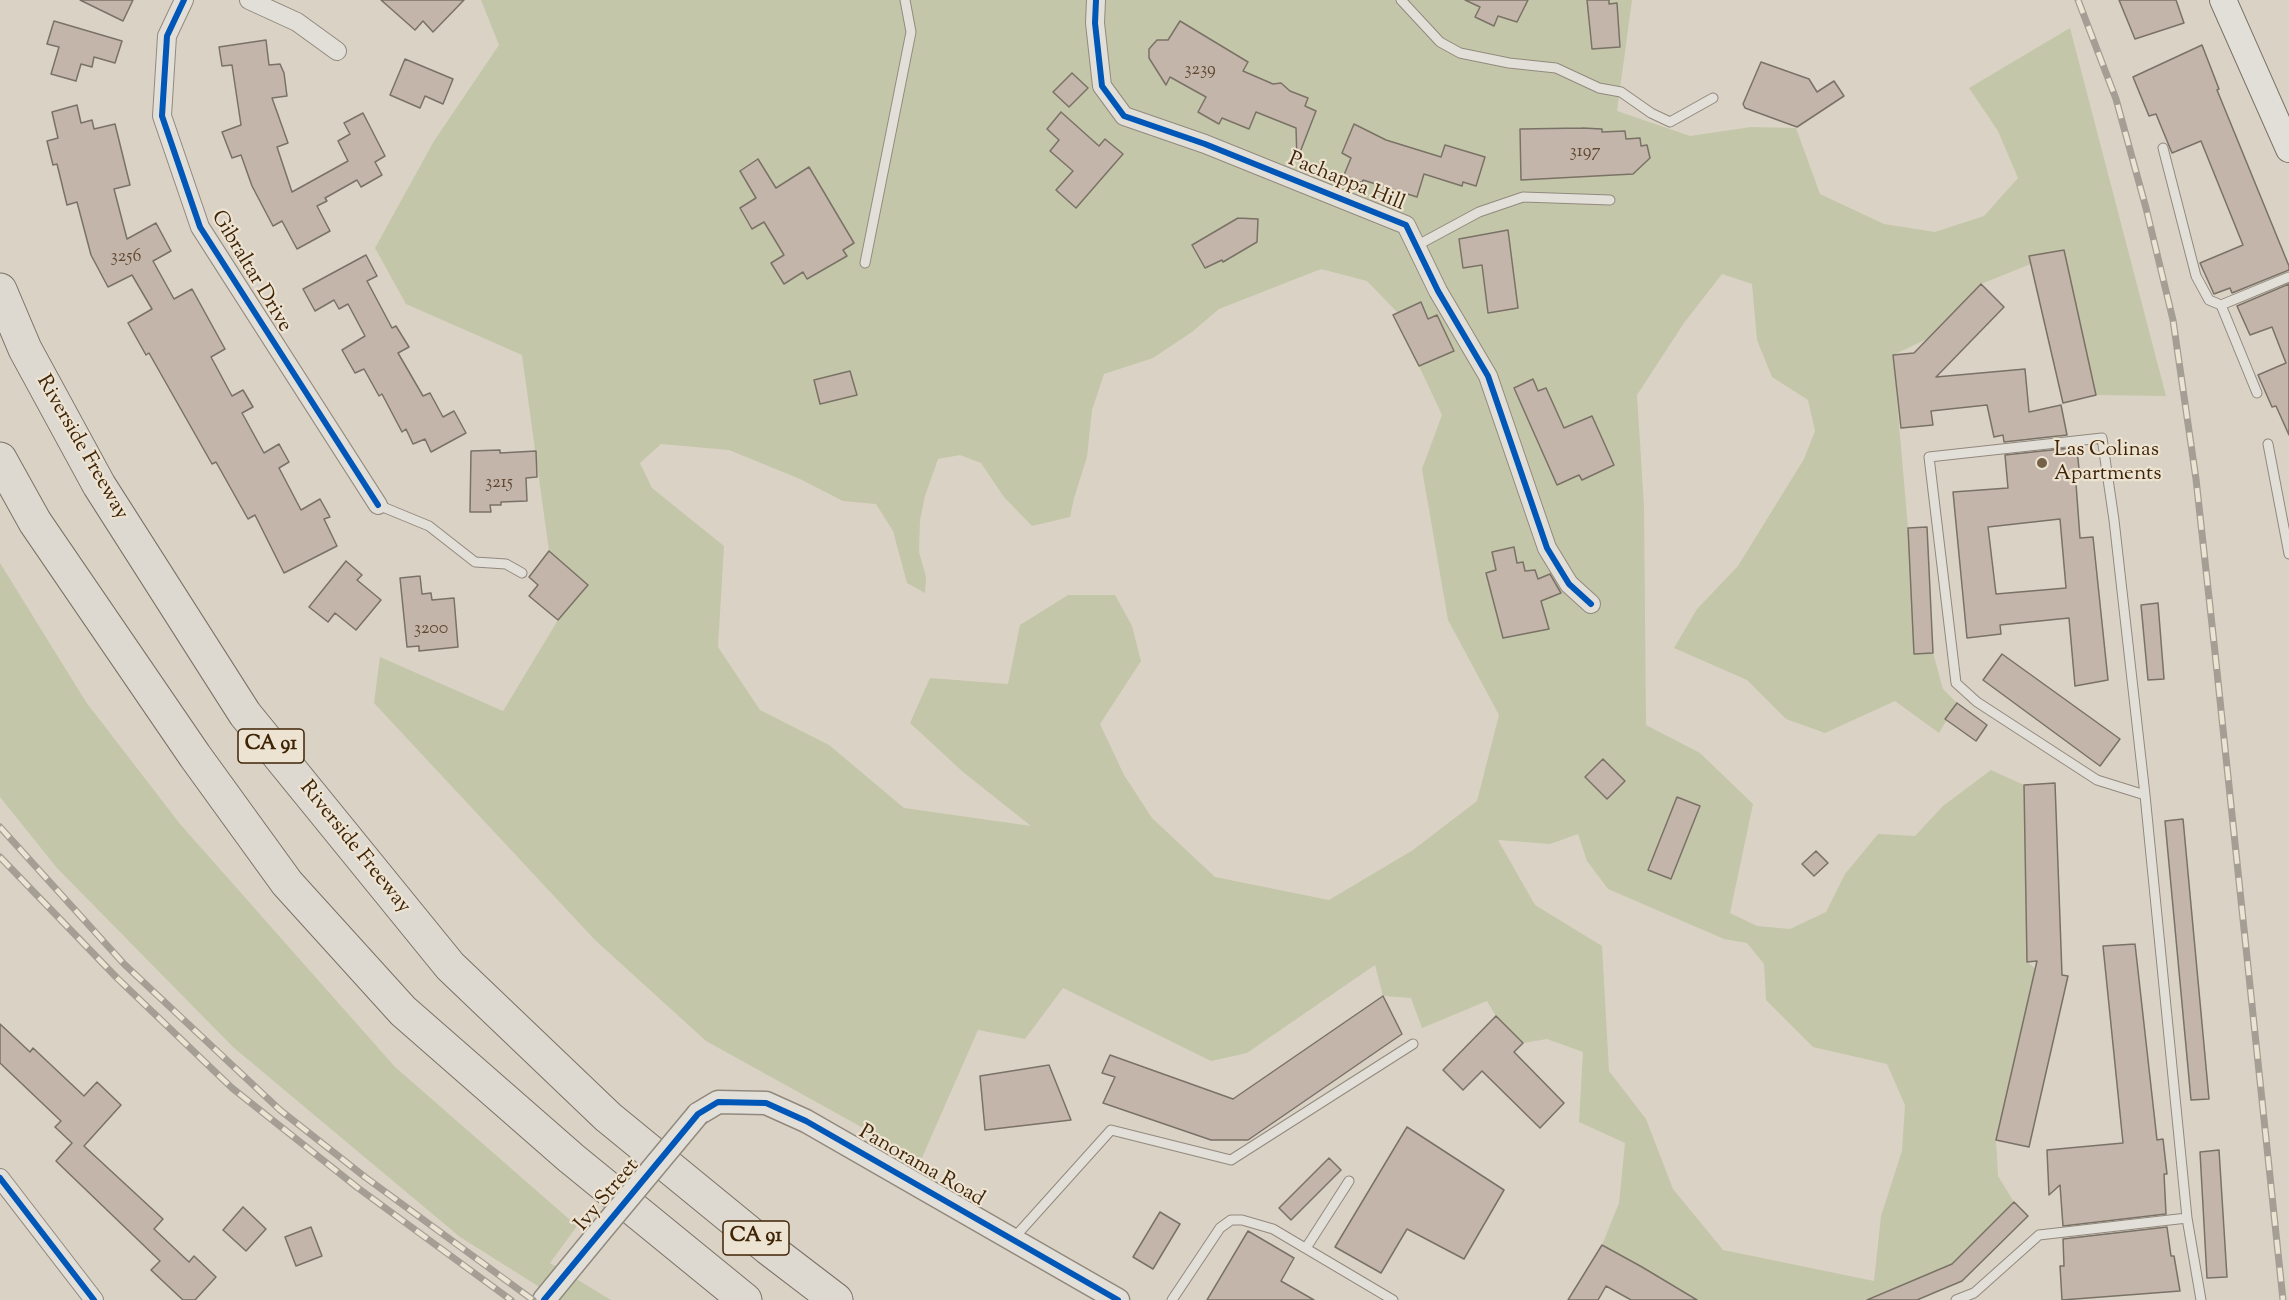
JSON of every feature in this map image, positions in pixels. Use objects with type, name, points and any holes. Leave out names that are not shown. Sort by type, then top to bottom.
[{"type":"highway","name":"Riverside Freeway","points":[[0,290],[25,349],[99,485],[245,714],[450,966],[608,1117],[768,1248],[836,1300]]},
{"type":"highway","name":"CA 91","points":[[0,459],[35,522],[195,756],[287,883],[403,1011],[571,1158],[745,1300]]},
{"type":"main road","points":[[2223,0],[2289,149]]},
{"type":"street","name":"Gibraltar Drive","points":[[184,0],[167,36],[162,116],[200,227],[378,505]]},
{"type":"street","points":[[249,0],[297,22],[337,51]]},
{"type":"street","name":"Pachappa Hill","points":[[1096,0],[1095,23],[1102,86],[1124,116],[1205,144],[1406,225],[1438,291],[1488,376],[1547,548],[1569,584],[1591,604]]},
{"type":"street","name":"Panorama Road","points":[[698,1114],[718,1102],[766,1103],[806,1121],[1118,1300]]},
{"type":"street","name":"Ivy Street","points":[[544,1300],[698,1114]]},
{"type":"street","points":[[0,1178],[94,1300]]},
{"type":"lane","points":[[865,263],[911,32],[905,0]]},
{"type":"lane","points":[[1401,0],[1440,42],[1460,53],[1509,63],[1556,68],[1599,88],[1621,92],[1651,114],[1670,122],[1713,98]]},
{"type":"lane","points":[[2163,148],[2196,276],[2209,300],[2221,305],[2289,277]]},
{"type":"lane","points":[[1416,246],[1479,212],[1523,197],[1610,200]]},
{"type":"lane","points":[[2221,305],[2257,393]]},
{"type":"lane","points":[[2145,795],[2097,780],[1977,702],[1956,683],[1929,457],[2102,438],[2114,520],[2145,795],[2187,1218],[2201,1300]]},
{"type":"lane","points":[[2268,444],[2289,554]]},
{"type":"lane","points":[[378,505],[429,526],[475,562],[506,564],[522,573]]},
{"type":"lane","points":[[1013,1239],[1111,1130],[1231,1160],[1413,1044]]},
{"type":"lane","points":[[1306,1248],[1348,1180]]},
{"type":"lane","points":[[1956,1300],[1974,1293],[2039,1235],[2187,1218]]},
{"type":"lane","points":[[1172,1300],[1220,1228],[1232,1220],[1252,1221],[1265,1226],[1393,1300]]},
{"type":"green space","points":[[481,0],[1632,0],[1617,111],[1690,136],[1751,127],[1796,128],[1820,194],[1884,224],[1935,232],[1984,216],[2018,178],[1998,131],[1969,88],[2070,28],[2166,396],[2096,395],[2063,251],[1981,284],[1929,338],[1893,355],[1908,528],[1914,654],[1933,653],[1943,689],[1957,703],[1939,733],[1895,701],[1825,733],[1786,719],[1747,680],[1674,648],[1697,609],[1738,566],[1804,459],[1815,431],[1808,400],[1772,377],[1757,340],[1752,284],[1722,274],[1684,323],[1637,395],[1644,506],[1646,725],[1700,753],[1753,804],[1730,913],[1757,926],[1790,929],[1826,912],[1845,874],[1878,834],[1915,836],[1943,806],[1991,770],[2024,785],[2027,962],[2036,969],[1996,1140],[1998,1176],[2014,1202],[1952,1264],[1866,1300],[1697,1300],[1602,1245],[1619,1203],[1625,1143],[1579,1122],[1583,1052],[1547,1039],[1523,1043],[1496,1016],[1487,1001],[1422,1028],[1411,998],[1383,996],[1375,965],[1247,1053],[1211,1061],[1063,988],[1025,1039],[978,1030],[921,1160],[706,1041],[595,940],[374,703],[380,657],[503,711],[558,620],[588,585],[549,551],[522,355],[406,304],[375,248],[434,141],[499,45]],"holes":[[[1321,269],[1367,281],[1398,313],[1420,302],[1428,319],[1437,315],[1453,350],[1419,366],[1442,415],[1422,469],[1448,620],[1499,715],[1477,801],[1413,850],[1329,900],[1215,877],[1152,818],[1124,775],[1100,724],[1141,661],[1132,626],[1115,595],[1068,595],[1020,625],[1008,684],[930,678],[910,723],[963,772],[1031,826],[904,808],[829,745],[760,710],[718,647],[724,546],[652,488],[640,463],[661,444],[729,450],[800,479],[843,501],[876,504],[893,531],[907,583],[925,593],[926,577],[919,552],[920,520],[925,496],[938,459],[960,455],[981,463],[1004,497],[1032,526],[1070,517],[1087,457],[1092,410],[1104,374],[1153,358],[1192,332],[1219,309]],[[1578,834],[1587,861],[1608,889],[1724,939],[1747,943],[1764,964],[1766,1000],[1813,1047],[1887,1064],[1905,1105],[1902,1151],[1881,1216],[1874,1281],[1723,1250],[1673,1189],[1646,1119],[1609,1071],[1602,946],[1535,905],[1498,840],[1550,844]]]},
{"type":"green space","points":[[0,563],[86,702],[180,824],[395,1067],[577,1226],[550,1263],[611,1300],[560,1300],[460,1237],[233,1047],[57,868],[0,797]]},
{"type":"building","points":[[80,0],[133,0],[123,21]]},
{"type":"building","points":[[381,0],[464,0],[433,32],[423,21],[415,30]]},
{"type":"building","points":[[1465,0],[1528,0],[1517,22],[1498,16],[1494,26],[1475,17],[1480,7]]},
{"type":"building","points":[[1587,0],[1609,0],[1609,4],[1617,3],[1620,47],[1592,49]]},
{"type":"building","points":[[2119,0],[2176,0],[2184,23],[2135,39]]},
{"type":"building","points":[[54,21],[122,41],[115,63],[94,57],[92,67],[81,64],[76,81],[51,74],[59,47],[47,44]]},
{"type":"building","points":[[1180,21],[1248,62],[1243,71],[1273,84],[1281,83],[1290,91],[1308,98],[1305,106],[1316,111],[1297,160],[1296,128],[1256,112],[1249,129],[1222,118],[1219,124],[1198,112],[1206,97],[1170,77],[1166,85],[1149,58],[1149,49],[1157,40],[1168,40]]},
{"type":"building","points":[[266,40],[269,65],[280,64],[284,73],[287,96],[272,98],[288,143],[277,147],[292,192],[348,161],[338,141],[350,134],[344,123],[363,113],[385,156],[375,162],[382,175],[361,187],[357,180],[325,198],[327,201],[317,206],[330,231],[297,249],[282,221],[273,226],[252,186],[241,155],[232,158],[222,132],[241,125],[232,65],[222,66],[219,47]]},
{"type":"building","points":[[2202,45],[2219,89],[2217,90],[2289,266],[2289,270],[2232,293],[2230,288],[2214,294],[2200,263],[2243,245],[2201,141],[2172,153],[2156,114],[2149,116],[2133,77]]},
{"type":"building","points":[[405,59],[453,79],[443,104],[425,96],[420,108],[390,95]]},
{"type":"building","points":[[1761,62],[1809,79],[1817,92],[1834,81],[1844,96],[1797,127],[1745,108],[1743,104]]},
{"type":"building","points":[[1072,73],[1088,88],[1069,107],[1053,92]]},
{"type":"building","points":[[77,105],[81,123],[92,120],[94,129],[115,124],[130,185],[114,189],[127,239],[156,223],[171,251],[153,261],[174,299],[192,289],[225,349],[211,357],[232,396],[243,390],[253,407],[242,413],[264,453],[279,444],[289,462],[279,468],[301,510],[320,499],[330,517],[324,519],[337,546],[284,573],[255,515],[248,519],[216,462],[212,464],[149,353],[146,355],[128,323],[152,309],[132,275],[108,287],[91,255],[77,202],[67,205],[57,164],[53,165],[47,141],[58,138],[52,112]]},
{"type":"building","points":[[1061,112],[1099,146],[1105,139],[1123,154],[1076,208],[1056,190],[1073,171],[1050,151],[1059,140],[1047,129]]},
{"type":"building","points":[[1354,124],[1386,140],[1441,157],[1445,145],[1485,157],[1476,186],[1463,182],[1462,186],[1424,174],[1417,197],[1363,180],[1362,183],[1344,175],[1351,158],[1342,153]]},
{"type":"building","points":[[1520,129],[1602,129],[1602,132],[1625,131],[1626,139],[1640,138],[1641,146],[1647,145],[1650,158],[1633,174],[1521,180]]},
{"type":"building","points":[[758,159],[776,188],[809,167],[854,243],[843,250],[847,256],[807,279],[803,272],[784,284],[771,263],[784,255],[764,222],[752,229],[740,208],[756,198],[740,171]]},
{"type":"building","points":[[1238,218],[1258,219],[1257,242],[1223,262],[1222,260],[1205,268],[1192,245]]},
{"type":"building","points":[[1508,230],[1518,308],[1488,313],[1482,265],[1463,268],[1459,239]]},
{"type":"building","points":[[2064,250],[2096,395],[2063,403],[2029,256]]},
{"type":"building","points":[[366,255],[377,276],[367,281],[392,328],[396,326],[409,347],[398,353],[423,396],[430,393],[443,417],[454,411],[466,433],[431,452],[425,439],[413,444],[406,429],[402,432],[382,394],[379,396],[364,369],[355,373],[342,350],[365,336],[348,304],[339,309],[334,300],[315,311],[303,289]]},
{"type":"building","points":[[1981,284],[2004,307],[1936,377],[2025,369],[2029,412],[2061,405],[2067,435],[2004,442],[2003,435],[1994,437],[1987,405],[1931,411],[1933,425],[1901,428],[1893,355],[1914,353]]},
{"type":"building","points":[[2289,284],[2289,435],[2276,406],[2272,407],[2258,375],[2286,363],[2272,327],[2250,335],[2237,306]]},
{"type":"building","points":[[1421,302],[1428,319],[1437,315],[1454,351],[1419,366],[1393,315]]},
{"type":"building","points":[[850,371],[857,395],[820,404],[814,380]]},
{"type":"building","points":[[1533,379],[1538,391],[1546,388],[1564,428],[1592,416],[1614,465],[1582,480],[1579,475],[1557,485],[1514,388]]},
{"type":"building","points":[[2077,449],[2079,469],[2075,470],[2080,538],[2093,537],[2108,680],[2075,686],[2069,618],[2000,625],[2001,634],[1967,638],[1953,492],[2008,488],[2005,455]],"holes":[[[2060,519],[2066,588],[1996,594],[1988,527]]]},
{"type":"building","points":[[500,450],[500,453],[536,451],[537,477],[526,478],[527,501],[501,502],[501,505],[490,505],[491,512],[470,512],[471,451]]},
{"type":"building","points":[[1927,527],[1933,653],[1914,654],[1908,528]]},
{"type":"building","points":[[1514,547],[1517,563],[1523,562],[1525,571],[1535,570],[1538,579],[1550,574],[1561,593],[1541,601],[1549,629],[1503,638],[1486,573],[1496,570],[1492,552]]},
{"type":"building","points":[[549,551],[588,585],[558,620],[529,596],[538,585],[529,577]]},
{"type":"building","points":[[346,561],[362,575],[357,580],[381,600],[356,630],[335,613],[328,622],[309,607]]},
{"type":"building","points":[[420,576],[422,594],[431,593],[432,600],[454,598],[458,647],[419,651],[419,646],[407,647],[400,578]]},
{"type":"building","points":[[2158,603],[2164,679],[2148,680],[2141,605]]},
{"type":"building","points":[[2002,654],[2120,739],[2100,766],[1983,680]]},
{"type":"building","points":[[1957,703],[1987,725],[1976,741],[1945,719]]},
{"type":"building","points":[[1603,759],[1625,781],[1607,799],[1585,777]]},
{"type":"building","points":[[2055,783],[2062,975],[2068,976],[2029,1147],[1996,1140],[2037,961],[2027,962],[2024,785]]},
{"type":"building","points":[[1677,797],[1700,806],[1671,879],[1648,870]]},
{"type":"building","points":[[2183,819],[2209,1099],[2191,1100],[2165,821]]},
{"type":"building","points":[[1816,851],[1828,863],[1814,876],[1802,864]]},
{"type":"building","points":[[2135,944],[2157,1140],[2163,1139],[2167,1174],[2164,1174],[2166,1214],[2063,1226],[2060,1185],[2049,1195],[2047,1150],[2123,1143],[2103,946]]},
{"type":"building","points":[[1383,996],[1402,1034],[1248,1140],[1211,1140],[1103,1103],[1115,1077],[1102,1073],[1110,1055],[1233,1099]]},
{"type":"building","points":[[1496,1016],[1523,1043],[1514,1052],[1564,1103],[1540,1128],[1482,1071],[1463,1090],[1443,1070]]},
{"type":"building","points":[[0,1024],[30,1052],[33,1048],[84,1096],[97,1082],[121,1105],[84,1146],[163,1219],[154,1229],[189,1262],[194,1256],[216,1277],[195,1300],[183,1300],[151,1270],[160,1261],[56,1161],[72,1143],[55,1127],[61,1121],[0,1063]]},
{"type":"building","points":[[1049,1065],[1071,1120],[985,1130],[980,1076]]},
{"type":"building","points":[[1407,1127],[1504,1190],[1464,1259],[1407,1229],[1381,1273],[1335,1247]]},
{"type":"building","points":[[2219,1150],[2227,1277],[2207,1278],[2200,1152]]},
{"type":"building","points":[[1329,1158],[1341,1170],[1291,1220],[1279,1208]]},
{"type":"building","points":[[2014,1202],[2028,1216],[1962,1281],[1917,1300],[1867,1300],[1952,1264]]},
{"type":"building","points":[[243,1207],[266,1229],[246,1251],[223,1230]]},
{"type":"building","points":[[1160,1212],[1180,1224],[1153,1269],[1133,1257]]},
{"type":"building","points":[[311,1227],[322,1256],[296,1266],[285,1237]]},
{"type":"building","points":[[2167,1227],[2171,1256],[2174,1256],[2180,1291],[2062,1300],[2060,1266],[2064,1266],[2063,1239]]},
{"type":"building","points":[[1248,1231],[1294,1258],[1281,1281],[1314,1300],[1207,1300]]},
{"type":"building","points":[[1602,1245],[1697,1300],[1631,1300],[1606,1286],[1598,1300],[1568,1300]]},
{"type":"railway","points":[[2078,0],[2116,99],[2146,208],[2173,320],[2196,479],[2283,1300]]},
{"type":"railway","points":[[0,827],[124,964],[280,1110],[365,1177],[533,1300]]},
{"type":"railway","points":[[0,857],[117,978],[232,1088],[358,1188],[511,1300]]},
{"type":"cycle path","points":[[184,0],[167,36],[162,116],[200,227],[378,505]]},
{"type":"cycle path","points":[[1096,0],[1095,23],[1102,86],[1124,116],[1205,144],[1406,225],[1438,291],[1488,376],[1547,548],[1569,584],[1591,604]]},
{"type":"cycle path","points":[[544,1300],[698,1114],[718,1102],[766,1103],[806,1121],[1118,1300]]},
{"type":"cycle path","points":[[0,1178],[94,1300]]},
{"type":"place","name":"Las Colinas Apartments","points":[[2042,463]]}]
